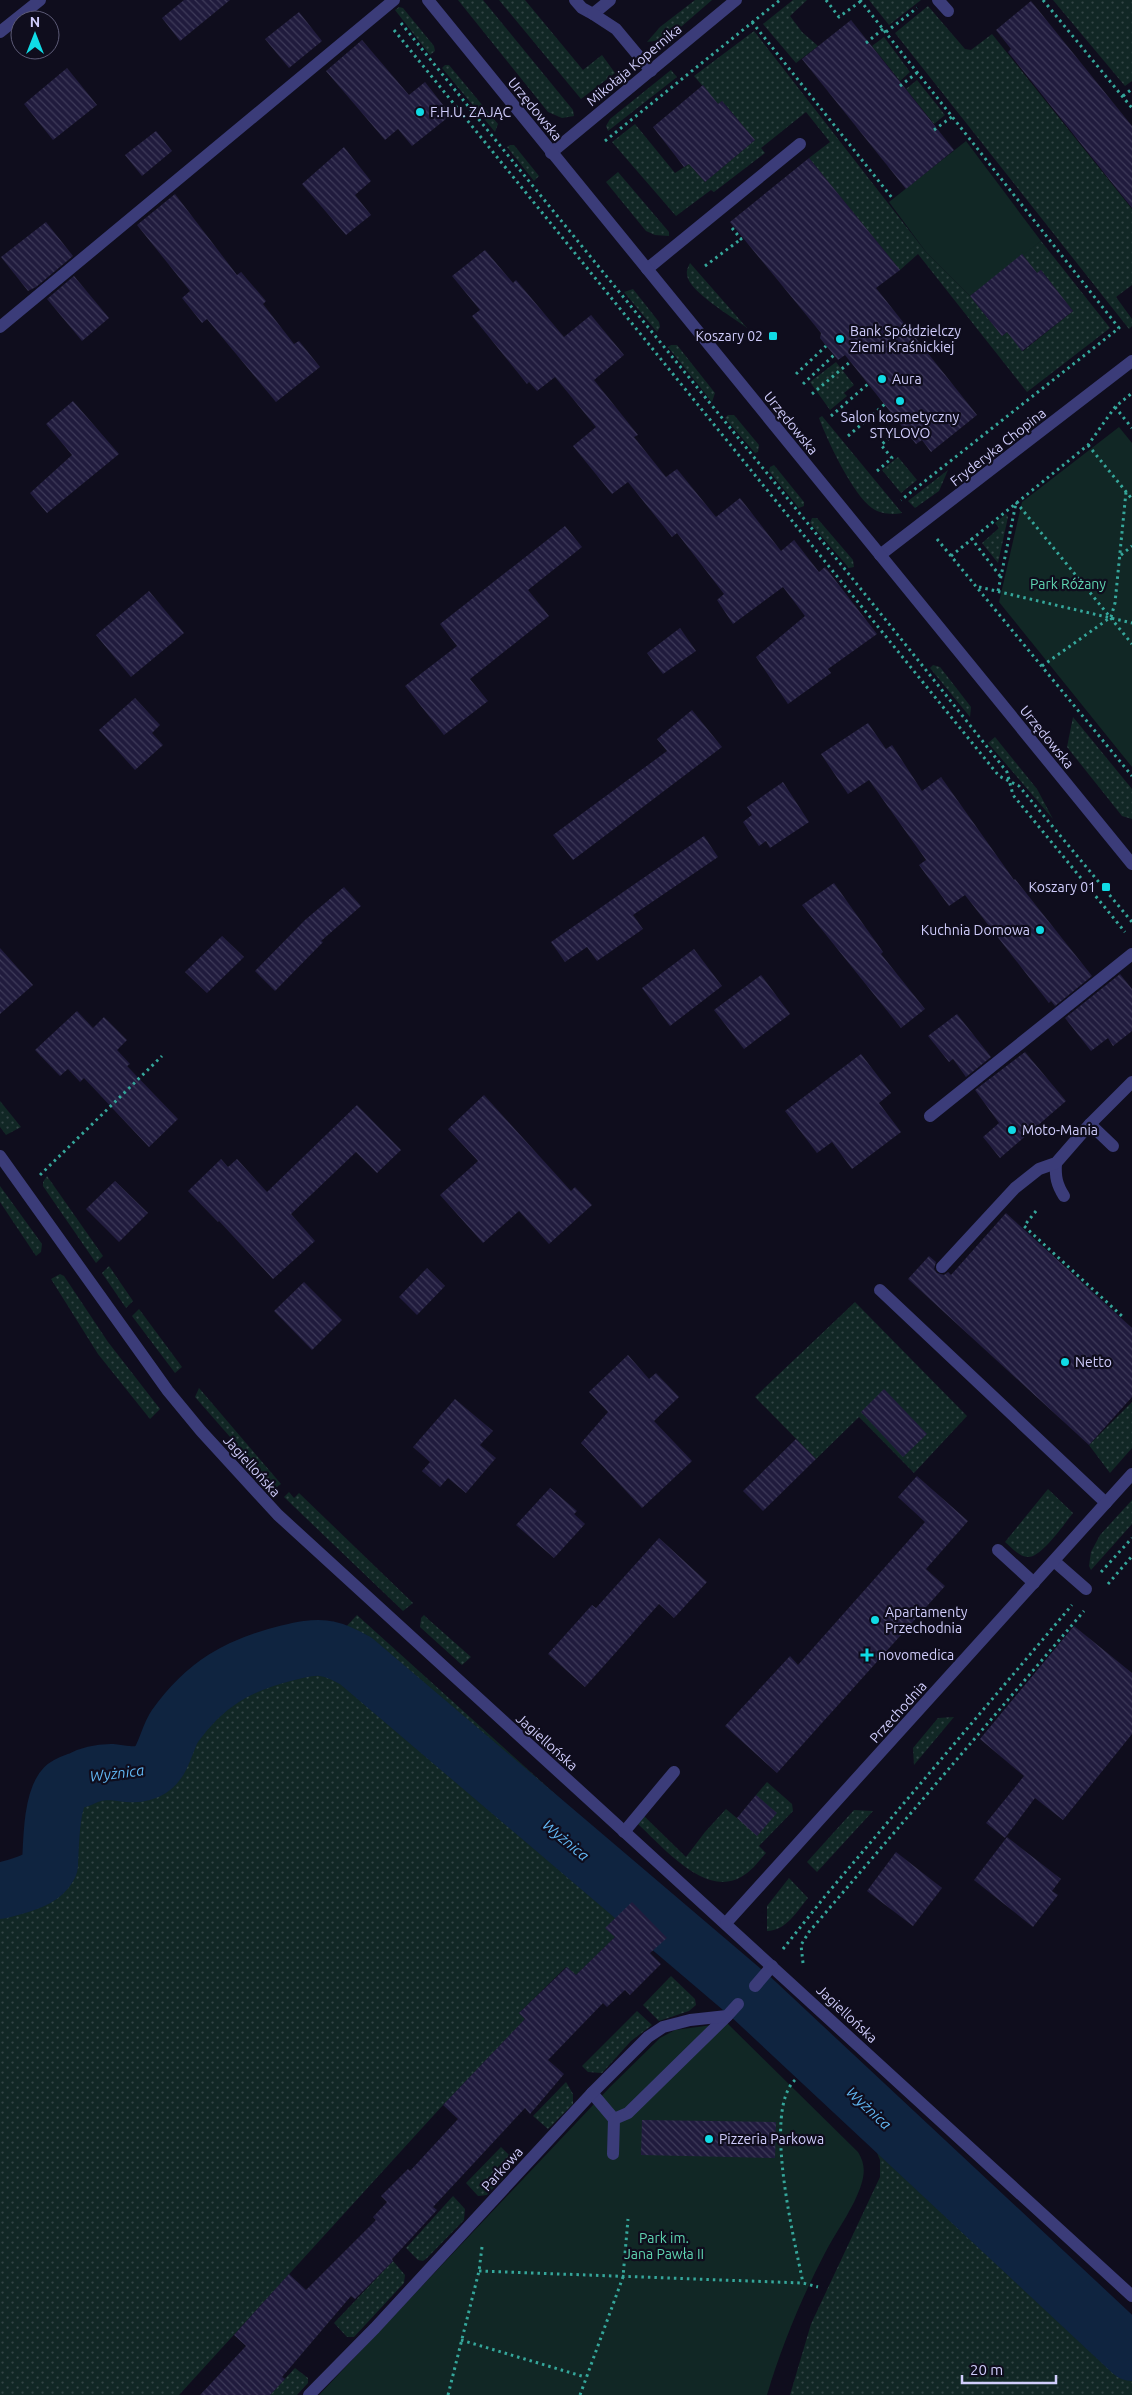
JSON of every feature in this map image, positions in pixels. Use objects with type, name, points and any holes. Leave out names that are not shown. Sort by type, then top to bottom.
[{"type":"street","points":[[0,32],[40,0]]},
{"type":"street","name":"Urzędowska","points":[[428,0],[1132,864]]},
{"type":"street","points":[[575,0],[582,8],[616,29],[651,70]]},
{"type":"street","points":[[593,14],[610,0]]},
{"type":"street","name":"Mikołaja Kopernika","points":[[551,153],[736,0]]},
{"type":"street","points":[[938,0],[948,11]]},
{"type":"street","points":[[0,327],[387,6]]},
{"type":"street","points":[[647,269],[800,144]]},
{"type":"street","name":"Fryderyka Chopina","points":[[880,555],[1132,361]]},
{"type":"street","points":[[930,1116],[1132,954]]},
{"type":"street","points":[[942,1267],[1015,1188],[1039,1169],[1056,1163],[1090,1124],[1132,1082]]},
{"type":"street","points":[[1090,1124],[1113,1146]]},
{"type":"street","name":"Jagiellońska","points":[[0,1156],[168,1391],[200,1431],[278,1516],[726,1923],[1132,2296]]},
{"type":"street","points":[[1056,1163],[1055,1173],[1058,1185],[1064,1196]]},
{"type":"street","points":[[880,1290],[1106,1503]]},
{"type":"street","name":"Przechodnia","points":[[726,1923],[1132,1474]]},
{"type":"street","points":[[998,1550],[1034,1583]]},
{"type":"street","points":[[1054,1561],[1086,1589]]},
{"type":"street","points":[[624,1832],[674,1772]]},
{"type":"street","points":[[755,1986],[772,1966]]},
{"type":"street","points":[[614,2119],[628,2113],[738,2004]]},
{"type":"street","name":"Parkowa","points":[[309,2395],[375,2328],[592,2093],[648,2037],[662,2027],[690,2020],[727,2016]]},
{"type":"street","points":[[592,2093],[614,2119],[613,2154]]},
{"type":"path","points":[[605,141],[780,0]]},
{"type":"path","points":[[826,0],[839,17],[860,0],[1119,328],[901,500]]},
{"type":"path","points":[[1043,0],[1132,108]]},
{"type":"path","points":[[866,43],[920,5]]},
{"type":"path","points":[[387,6],[999,776],[1019,786],[1132,922]]},
{"type":"path","points":[[387,6],[891,626],[1006,772],[1014,795],[1126,933]]},
{"type":"path","points":[[752,22],[893,199]]},
{"type":"path","points":[[900,86],[918,72]]},
{"type":"path","points":[[1123,96],[1132,89]]},
{"type":"path","points":[[934,130],[953,116]]},
{"type":"path","points":[[705,266],[742,238],[728,223]]},
{"type":"path","points":[[796,374],[826,346]]},
{"type":"path","points":[[804,384],[834,355]]},
{"type":"path","points":[[812,394],[850,362]]},
{"type":"path","points":[[831,416],[868,384]]},
{"type":"path","points":[[951,556],[1088,445],[1115,406],[1132,393]]},
{"type":"path","points":[[848,436],[885,404]]},
{"type":"path","points":[[1115,406],[1132,428]]},
{"type":"path","points":[[877,471],[892,458],[881,445],[896,432]]},
{"type":"path","points":[[1088,445],[1132,499]]},
{"type":"path","points":[[1042,666],[1111,617],[1120,555],[1126,492]]},
{"type":"path","points":[[998,591],[1016,502]]},
{"type":"path","points":[[1016,502],[1132,644]]},
{"type":"path","points":[[971,538],[1000,576]]},
{"type":"path","points":[[936,539],[978,587],[1132,776]]},
{"type":"path","points":[[1120,555],[1132,546]]},
{"type":"path","points":[[978,587],[1132,623]]},
{"type":"path","points":[[1128,771],[1132,767]]},
{"type":"path","points":[[25,1189],[162,1056]]},
{"type":"path","points":[[1036,1211],[1024,1226],[1123,1317]]},
{"type":"path","points":[[772,1966],[785,1946],[826,1895],[1086,1589],[1132,1538]]},
{"type":"path","points":[[1101,1591],[1132,1556]]},
{"type":"path","points":[[809,1932],[1089,1605]]},
{"type":"path","points":[[795,2080],[791,2084],[782,2104],[782,2175],[804,2283]]},
{"type":"path","points":[[580,2395],[622,2277],[628,2219]]},
{"type":"path","points":[[448,2395],[479,2271],[483,2243]]},
{"type":"path","points":[[479,2271],[804,2283],[818,2287]]},
{"type":"path","points":[[462,2340],[586,2377]]},
{"type":"green space","points":[[458,0],[483,0],[573,110],[574,116],[562,118],[548,112]]},
{"type":"green space","points":[[499,0],[525,0],[583,70],[602,55],[615,73],[581,99]]},
{"type":"green space","points":[[695,0],[712,0],[667,39],[647,42],[660,27]]},
{"type":"green space","points":[[793,0],[807,0],[790,16],[802,32],[818,46],[796,63],[763,24]]},
{"type":"green space","points":[[869,0],[921,0],[889,25]]},
{"type":"green space","points":[[1053,0],[1132,0],[1132,81],[1125,86]]},
{"type":"green space","points":[[928,6],[965,49],[971,50],[992,34],[1132,209],[1132,285],[1116,297],[1132,319],[1132,326],[1129,329],[895,33]]},
{"type":"green space","points":[[399,7],[403,8],[434,46],[435,51],[430,55],[395,10]]},
{"type":"green space","points":[[754,31],[926,252],[970,296],[1002,336],[1007,332],[1023,351],[1073,311],[1041,270],[1037,273],[1022,254],[1041,241],[1110,328],[1027,392],[918,254],[900,270],[809,158],[830,142],[806,112],[761,148],[765,153],[714,192],[711,190],[676,216],[612,142],[635,124],[675,173],[689,164],[705,182],[755,140],[722,101],[718,104],[694,76]]},
{"type":"green space","points":[[884,37],[910,72],[900,81],[872,46]]},
{"type":"green space","points":[[445,65],[449,65],[498,124],[495,132],[442,68]]},
{"type":"green space","points":[[671,70],[677,77],[608,131],[606,126],[610,119]]},
{"type":"green space","points":[[917,80],[945,115],[934,124],[906,89]]},
{"type":"green space","points":[[966,141],[1041,241],[970,296],[926,252],[889,202]]},
{"type":"green space","points":[[514,145],[539,176],[534,181],[507,147]]},
{"type":"green space","points":[[618,172],[669,232],[669,236],[655,235],[646,231],[606,182]]},
{"type":"green space","points":[[690,263],[747,328],[712,304],[695,289],[687,275]]},
{"type":"green space","points":[[633,289],[659,322],[660,327],[657,332],[624,292]]},
{"type":"green space","points":[[677,345],[715,393],[712,402],[668,347]]},
{"type":"green space","points":[[836,362],[854,385],[844,393],[847,396],[830,410],[810,382]]},
{"type":"green space","points":[[728,415],[734,415],[759,445],[758,452],[755,453],[725,418]]},
{"type":"green space","points":[[822,416],[902,513],[879,512],[872,508],[857,492],[828,440],[819,418]]},
{"type":"green space","name":"Park Różany","points":[[1119,427],[1132,443],[1132,767],[999,602],[1022,502]]},
{"type":"green space","points":[[898,457],[917,480],[901,493],[882,470]]},
{"type":"green space","points":[[774,465],[804,502],[804,506],[799,508],[769,471],[770,467]]},
{"type":"green space","points":[[948,470],[939,491],[915,508],[908,501]]},
{"type":"green space","points":[[1006,514],[1008,517],[998,563],[982,543],[999,528],[995,523]]},
{"type":"green space","points":[[812,518],[817,518],[853,560],[854,567],[849,568],[810,523]]},
{"type":"green space","points":[[933,665],[940,667],[971,707],[970,717],[930,668]]},
{"type":"green space","points":[[1073,717],[1132,789],[1132,819],[1122,816],[1067,747]]},
{"type":"green space","points":[[995,737],[1037,789],[1053,819],[988,743]]},
{"type":"green space","points":[[0,1101],[21,1127],[6,1135],[0,1127]]},
{"type":"green space","points":[[47,1176],[103,1256],[96,1263],[43,1186]]},
{"type":"green space","points":[[0,1186],[42,1244],[41,1252],[36,1256],[0,1202]]},
{"type":"green space","points":[[109,1266],[133,1301],[126,1308],[102,1273]]},
{"type":"green space","points":[[60,1274],[64,1276],[108,1342],[160,1409],[150,1419],[98,1354],[51,1279]]},
{"type":"green space","points":[[855,1302],[967,1416],[914,1473],[859,1417],[816,1459],[755,1397]]},
{"type":"green space","points":[[139,1309],[182,1367],[175,1373],[132,1316]]},
{"type":"green space","points":[[199,1388],[281,1484],[275,1488],[195,1397]]},
{"type":"green space","points":[[1132,1402],[1132,1448],[1110,1473],[1089,1445]]},
{"type":"green space","points":[[1048,1489],[1073,1513],[1046,1546],[1033,1556],[1025,1557],[1005,1542]]},
{"type":"green space","points":[[289,1492],[294,1498],[299,1493],[413,1603],[403,1611],[284,1497]]},
{"type":"green space","points":[[1132,1500],[1132,1524],[1091,1570],[1089,1566],[1091,1552],[1100,1535]]},
{"type":"green space","points":[[357,1615],[711,1935],[751,1972],[752,1979],[730,2002],[720,2002],[681,1966],[689,1958],[632,1902],[606,1928],[615,1937],[576,1975],[566,1967],[519,2013],[525,2019],[443,2105],[179,2395],[0,2395],[0,1891],[21,1885],[41,1876],[50,1865],[54,1813],[56,1802],[64,1787],[99,1773],[135,1774],[148,1772],[159,1760],[172,1732],[189,1709],[204,1693],[221,1680],[261,1660],[282,1654],[326,1648]]},
{"type":"green space","points":[[424,1615],[471,1657],[462,1665],[420,1627],[421,1618]]},
{"type":"green space","points":[[954,1717],[914,1765],[913,1748],[938,1718]]},
{"type":"green space","points":[[767,1782],[792,1804],[793,1811],[759,1846],[766,1853],[755,1866],[741,1877],[727,1882],[713,1881],[685,1867],[638,1824],[644,1816],[686,1857],[726,1809],[757,1835],[756,1795]]},
{"type":"green space","points":[[854,1810],[873,1811],[817,1872],[807,1862]]},
{"type":"green space","points":[[789,1878],[808,1898],[785,1924],[780,1928],[767,1931],[767,1906]]},
{"type":"green space","points":[[671,1976],[695,1999],[696,2005],[689,2011],[659,2021],[643,2005]]},
{"type":"green space","points":[[762,1989],[770,1990],[1132,2322],[1132,2351],[753,1998]]},
{"type":"green space","points":[[752,1998],[1132,2353],[1132,2395],[790,2395],[811,2324],[880,2177],[880,2160],[876,2150],[740,2020],[740,2010]]},
{"type":"green space","points":[[637,2011],[652,2025],[631,2041],[602,2073],[588,2072],[582,2066]]},
{"type":"green space","name":"Park im. Jana Pawła II","points":[[727,2023],[858,2152],[864,2167],[863,2178],[857,2197],[825,2253],[800,2305],[767,2395],[319,2395],[610,2087],[660,2038],[675,2030]]},
{"type":"green space","points":[[566,2082],[573,2094],[573,2104],[548,2129],[533,2116]]},
{"type":"green space","points":[[501,2147],[509,2155],[512,2152],[513,2158],[510,2170],[487,2195],[478,2196],[466,2183]]},
{"type":"green space","points":[[453,2196],[465,2209],[464,2220],[427,2258],[423,2261],[418,2260],[406,2248]]},
{"type":"green space","points":[[393,2261],[405,2275],[404,2283],[354,2337],[347,2337],[334,2323]]},
{"type":"green space","points":[[295,2368],[308,2378],[308,2383],[297,2395],[270,2395]]},
{"type":"building","points":[[184,0],[230,0],[180,41],[162,18]]},
{"type":"building","points":[[1031,1],[1132,126],[1132,208],[1008,52],[1011,49],[996,30]]},
{"type":"building","points":[[299,12],[322,41],[289,68],[265,39]]},
{"type":"building","points":[[851,20],[954,150],[906,189],[802,59]]},
{"type":"building","points":[[362,40],[409,95],[425,82],[451,115],[412,146],[398,129],[385,140],[326,71]]},
{"type":"building","points":[[67,68],[97,105],[53,140],[24,104]]},
{"type":"building","points":[[703,85],[718,104],[722,101],[755,140],[705,182],[689,164],[684,167],[653,127]]},
{"type":"building","points":[[156,131],[172,151],[142,176],[125,155]]},
{"type":"building","points":[[344,147],[371,181],[355,195],[371,215],[346,235],[302,184]]},
{"type":"building","points":[[809,158],[900,270],[876,288],[977,415],[931,452],[922,440],[916,444],[845,355],[838,360],[820,338],[821,333],[730,222]]},
{"type":"building","points":[[175,194],[237,275],[241,272],[266,301],[263,304],[294,344],[299,341],[320,367],[276,402],[207,319],[202,323],[182,298],[190,291],[137,225]]},
{"type":"building","points":[[46,222],[73,256],[36,287],[28,291],[1,257]]},
{"type":"building","points":[[485,250],[513,283],[516,280],[564,337],[591,315],[624,355],[594,380],[638,435],[634,437],[666,477],[677,469],[716,517],[740,498],[781,551],[794,540],[819,572],[825,567],[877,634],[828,669],[831,673],[788,704],[756,657],[805,616],[783,587],[733,624],[717,600],[724,594],[677,533],[672,537],[628,482],[612,494],[573,446],[596,427],[555,377],[537,391],[529,382],[527,384],[472,316],[480,310],[452,276]]},
{"type":"building","points":[[1022,254],[1037,273],[1041,270],[1073,311],[1022,351],[1007,332],[1002,336],[970,296]]},
{"type":"building","points":[[74,276],[109,318],[82,341],[47,299]]},
{"type":"building","points":[[73,401],[119,454],[47,513],[30,493],[72,455],[46,424]]},
{"type":"building","points":[[565,526],[582,547],[528,590],[549,616],[470,679],[488,701],[444,735],[405,686],[457,646],[440,624]]},
{"type":"building","points":[[149,591],[184,633],[131,677],[96,635]]},
{"type":"building","points":[[680,628],[696,651],[663,674],[647,653]]},
{"type":"building","points":[[135,698],[160,725],[152,733],[163,745],[135,770],[99,730]]},
{"type":"building","points":[[692,710],[722,747],[573,860],[553,835],[667,751],[657,739]]},
{"type":"building","points":[[868,723],[886,749],[892,745],[922,791],[941,777],[1014,880],[1092,976],[1055,1006],[1051,1001],[1049,1003],[965,895],[949,906],[919,865],[926,860],[869,780],[848,794],[821,754]]},
{"type":"building","points":[[783,782],[809,822],[770,848],[766,841],[759,846],[743,822],[752,815],[747,807]]},
{"type":"building","points":[[704,836],[718,857],[633,915],[643,929],[597,961],[587,947],[565,962],[551,942]]},
{"type":"building","points":[[834,883],[883,952],[881,954],[925,1009],[901,1028],[802,905]]},
{"type":"building","points":[[344,887],[361,906],[321,941],[323,942],[275,991],[255,971],[305,920]]},
{"type":"building","points":[[222,936],[244,957],[207,993],[185,972]]},
{"type":"building","points":[[0,948],[33,985],[0,1014]]},
{"type":"building","points":[[694,949],[722,986],[670,1026],[642,988]]},
{"type":"building","points":[[1120,974],[1132,989],[1132,1031],[1113,1046],[1108,1038],[1091,1051],[1065,1018]]},
{"type":"building","points":[[761,975],[790,1014],[744,1049],[714,1010]]},
{"type":"building","points":[[77,1011],[93,1028],[104,1017],[127,1040],[117,1050],[130,1064],[127,1066],[178,1119],[149,1147],[84,1078],[80,1082],[68,1069],[60,1076],[35,1050]]},
{"type":"building","points":[[957,1014],[991,1057],[966,1077],[953,1059],[949,1062],[928,1036]]},
{"type":"building","points":[[1025,1052],[1066,1101],[1000,1158],[983,1137],[999,1123],[975,1090]]},
{"type":"building","points":[[861,1054],[891,1093],[879,1103],[901,1132],[852,1169],[832,1142],[817,1153],[785,1111]]},
{"type":"building","points":[[484,1095],[571,1191],[575,1187],[592,1205],[549,1244],[519,1211],[483,1243],[440,1195],[478,1161],[448,1129]]},
{"type":"building","points":[[357,1105],[401,1150],[377,1173],[356,1152],[291,1214],[315,1241],[273,1279],[188,1191],[221,1159],[228,1167],[237,1159],[267,1192]]},
{"type":"building","points":[[115,1181],[148,1213],[119,1242],[86,1209]]},
{"type":"building","name":"Netto","points":[[1006,1213],[1132,1328],[1132,1397],[1089,1445],[908,1279],[929,1256],[936,1262],[934,1269],[937,1273],[944,1275],[948,1272],[951,1275]]},
{"type":"building","points":[[427,1268],[445,1286],[417,1315],[399,1297]]},
{"type":"building","points":[[304,1282],[342,1320],[312,1350],[274,1311]]},
{"type":"building","points":[[628,1355],[649,1379],[656,1373],[679,1397],[654,1421],[692,1461],[642,1508],[581,1443],[608,1412],[589,1392]]},
{"type":"building","points":[[884,1389],[927,1434],[903,1457],[861,1412]]},
{"type":"building","points":[[455,1399],[493,1431],[480,1445],[496,1458],[466,1493],[448,1478],[440,1487],[422,1471],[430,1462],[413,1447]]},
{"type":"building","points":[[796,1439],[816,1459],[763,1511],[743,1491]]},
{"type":"building","points":[[917,1476],[968,1521],[926,1569],[945,1586],[777,1773],[725,1726],[790,1656],[798,1665],[925,1522],[898,1497]]},
{"type":"building","points":[[550,1488],[577,1511],[574,1514],[585,1524],[554,1558],[516,1525]]},
{"type":"building","points":[[659,1538],[707,1582],[674,1618],[659,1604],[585,1687],[548,1654],[592,1605],[596,1608]]},
{"type":"building","points":[[1074,1626],[1132,1673],[1132,1734],[1063,1820],[1035,1798],[1005,1838],[986,1823],[1024,1776],[980,1739]]},
{"type":"building","points":[[756,1795],[777,1813],[757,1836],[737,1818]]},
{"type":"building","points":[[1007,1837],[1061,1879],[1052,1891],[1058,1895],[1033,1927],[974,1880]]},
{"type":"building","points":[[896,1852],[942,1888],[913,1926],[867,1891]]},
{"type":"building","points":[[632,1902],[667,1938],[650,1953],[661,1964],[630,1995],[625,1990],[607,2007],[603,2003],[548,2060],[564,2074],[530,2114],[525,2108],[433,2207],[437,2210],[392,2259],[393,2261],[355,2299],[351,2296],[282,2377],[285,2379],[270,2395],[200,2395],[246,2346],[234,2335],[289,2274],[306,2290],[376,2220],[373,2217],[387,2202],[381,2196],[408,2169],[410,2171],[458,2119],[443,2105],[525,2019],[519,2013],[567,1967],[576,1975],[615,1937],[605,1928]]},
{"type":"building","name":"Pizzeria Parkowa","points":[[642,2120],[776,2122],[775,2158],[641,2155]]},
{"type":"waterway","name":"Wyżnica","points":[[0,1891],[21,1885],[41,1876],[50,1865],[54,1813],[56,1802],[64,1787],[88,1776],[103,1772],[139,1774],[153,1768],[158,1763],[172,1731],[186,1711],[211,1688],[238,1670],[269,1658],[313,1648],[323,1648],[339,1652],[356,1661],[752,1998],[1132,2353]]},
{"type":"place","name":"F.H.U. ZAJĄC","points":[[420,112]]},
{"type":"place","name":"Koszary 02","points":[[773,336]]},
{"type":"place","name":"Bank Spółdzielczy Ziemi Kraśnickiej","points":[[840,339]]},
{"type":"place","name":"Aura","points":[[882,379]]},
{"type":"place","name":"Salon kosmetyczny STYLOVO","points":[[900,401]]},
{"type":"place","name":"Koszary 01","points":[[1106,887]]},
{"type":"place","name":"Kuchnia Domowa","points":[[1040,930]]},
{"type":"place","name":"Moto-Mania","points":[[1012,1130]]},
{"type":"place","name":"Netto","points":[[1065,1362]]},
{"type":"place","name":"Apartamenty Przechodnia","points":[[875,1620]]},
{"type":"place","name":"novomedica","points":[[867,1655]]},
{"type":"place","name":"Pizzeria Parkowa","points":[[709,2139]]}]
